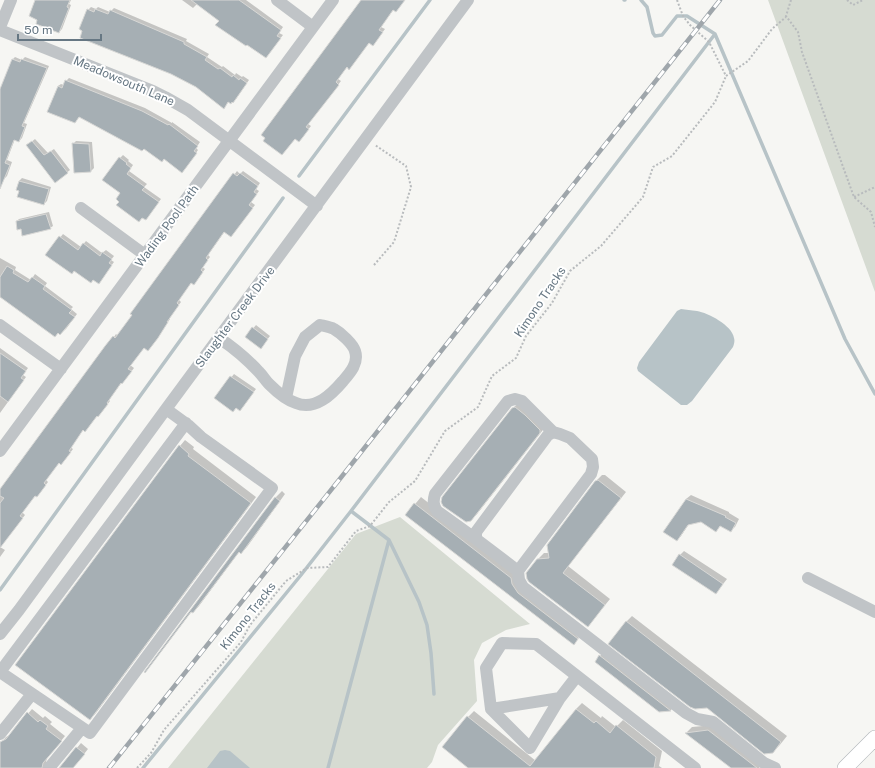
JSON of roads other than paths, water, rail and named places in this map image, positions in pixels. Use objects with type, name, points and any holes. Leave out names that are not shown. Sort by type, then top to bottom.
[{"type":"main road","points":[[845,768],[875,738]]},
{"type":"street","points":[[0,28],[11,0]]},
{"type":"street","points":[[277,0],[314,27]]},
{"type":"street","name":"Wading Pool Path","points":[[0,451],[333,0]]},
{"type":"street","name":"Slaughter Creek Drive","points":[[0,634],[468,0]]},
{"type":"street","name":"Meadowsouth Lane","points":[[0,28],[165,97],[188,110],[317,206]]},
{"type":"street","points":[[81,208],[145,255]]},
{"type":"street","points":[[0,325],[61,369]]},
{"type":"street","points":[[219,338],[233,347],[260,373],[268,384],[286,398],[302,405],[313,404],[324,399],[334,391],[354,366],[356,356],[355,350],[349,341],[333,329],[320,325],[305,337],[295,356],[286,398]]},
{"type":"street","points":[[518,571],[433,506],[435,494],[508,401],[515,399],[522,401],[553,432],[570,438],[592,459],[593,467],[590,474],[518,571],[519,580],[523,586],[686,713],[697,719],[713,722],[764,762],[775,768]]},
{"type":"street","points":[[166,409],[186,423],[201,437],[272,488],[90,733],[0,672],[186,423]]},
{"type":"street","points":[[476,539],[476,532],[548,435],[553,432]]},
{"type":"street","points":[[808,578],[875,612]]},
{"type":"street","points":[[577,676],[560,698],[530,748],[491,709],[486,668],[502,643],[536,644],[696,768]]},
{"type":"street","points":[[0,734],[32,694]]},
{"type":"street","points":[[491,709],[560,698]]},
{"type":"street","points":[[49,768],[82,728]]},
{"type":"waterway","points":[[299,176],[430,0]]},
{"type":"waterway","points":[[641,0],[647,7],[655,36],[662,35],[677,16],[687,16],[715,34],[845,339],[875,394]]},
{"type":"waterway","points":[[143,768],[301,575],[351,511],[715,34]]},
{"type":"waterway","points":[[0,590],[283,198]]},
{"type":"waterway","points":[[351,511],[389,540],[419,602],[427,625],[434,694]]},
{"type":"waterway","points":[[328,768],[389,540]]},
{"type":"railway","points":[[109,768],[720,0]]}]
